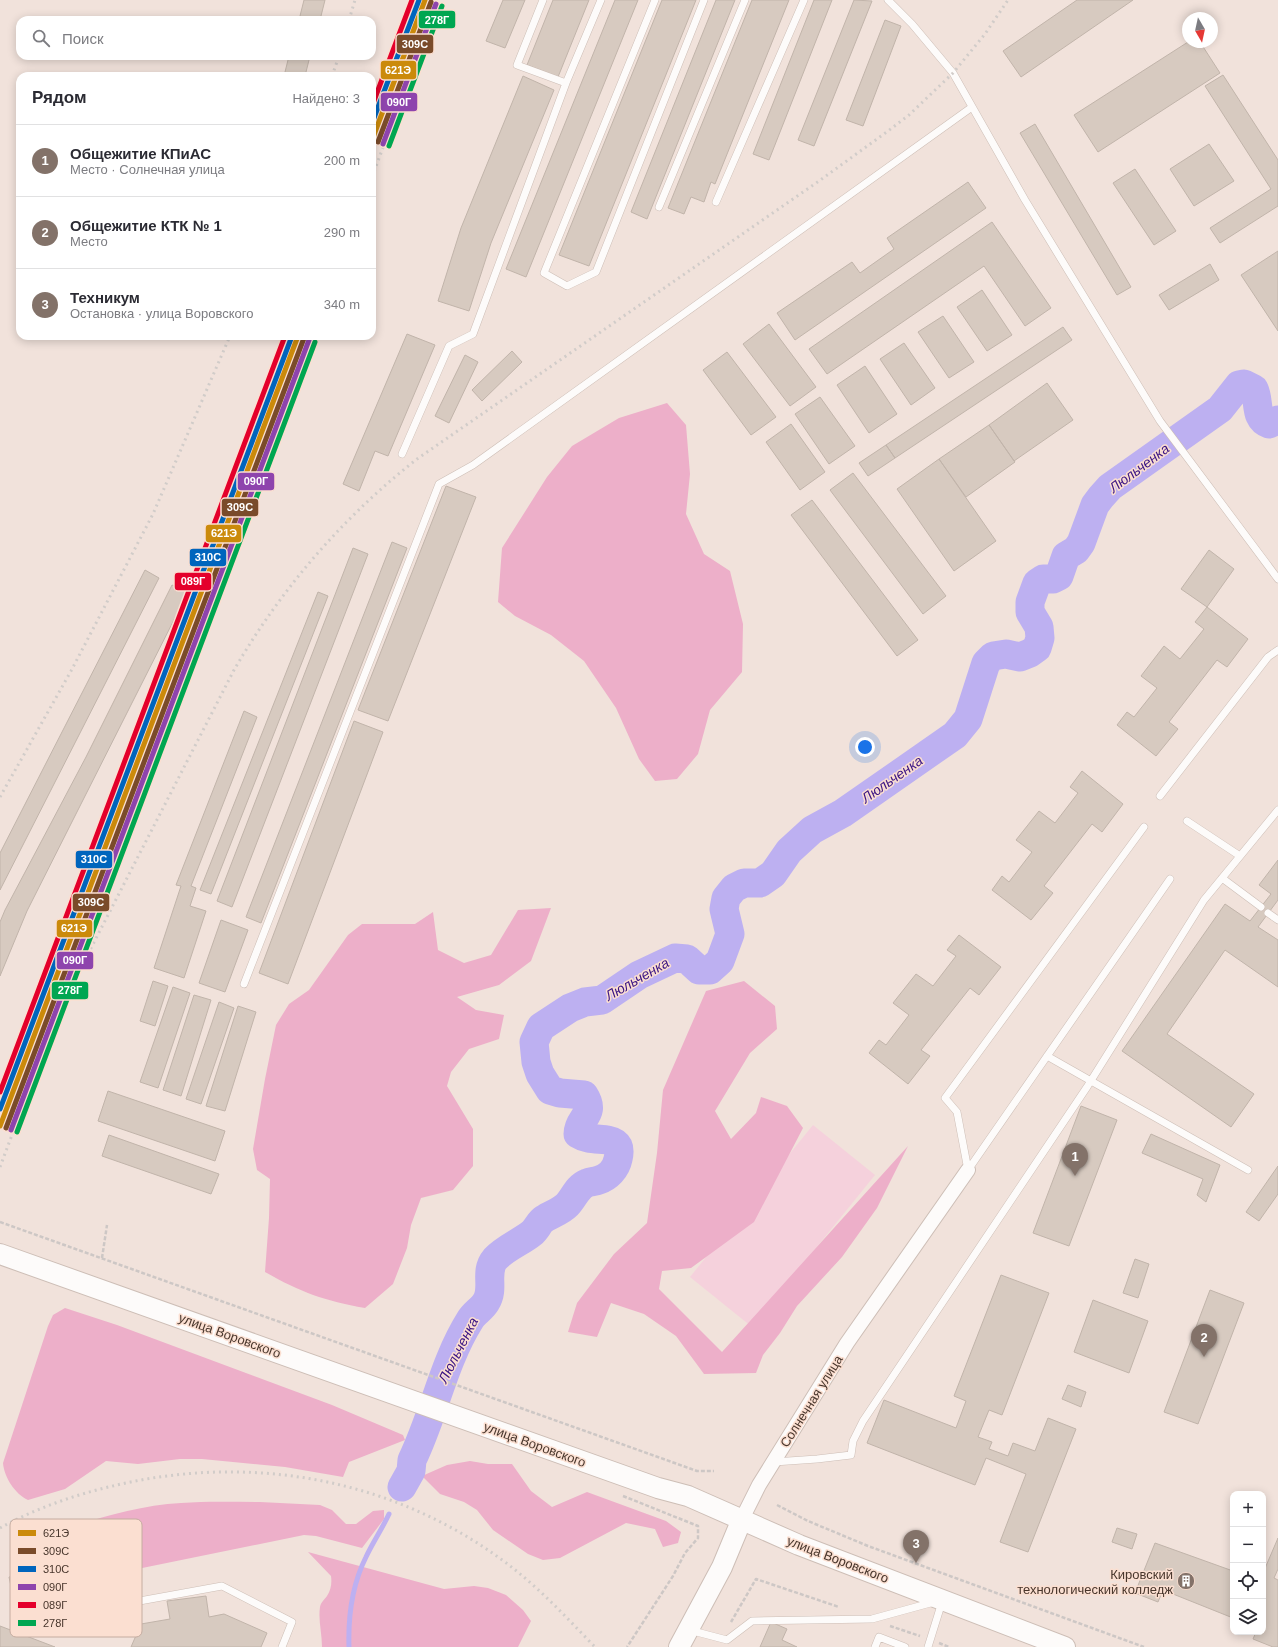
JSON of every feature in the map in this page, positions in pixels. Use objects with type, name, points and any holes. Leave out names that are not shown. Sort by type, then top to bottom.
[{"type":"main road","name":"улица Воровского","points":[[0,1254],[658,1488],[688,1496],[799,1545],[1065,1647]]},
{"type":"main road","name":"Солнечная улица","points":[[684,1638],[722,1567],[742,1519]]},
{"type":"street","name":"Солнечная улица","points":[[742,1519],[773,1462],[846,1343],[968,1170]]},
{"type":"lane","points":[[544,0],[517,65],[566,83]]},
{"type":"lane","points":[[402,454],[449,346],[473,334],[566,83],[601,0]]},
{"type":"lane","points":[[655,0],[544,273],[567,286],[596,272],[704,0]]},
{"type":"lane","points":[[660,207],[745,0]]},
{"type":"lane","points":[[716,202],[804,0]]},
{"type":"lane","points":[[888,0],[912,24],[953,74],[1025,200],[1160,421],[1178,447],[1278,578]]},
{"type":"lane","points":[[244,984],[439,484],[472,465],[972,107]]},
{"type":"lane","points":[[1160,796],[1268,657],[1278,650]]},
{"type":"lane","points":[[773,1462],[851,1455],[853,1441],[863,1421],[1091,1082],[1204,900],[1278,810]]},
{"type":"lane","points":[[1187,821],[1240,856]]},
{"type":"lane","points":[[968,1170],[957,1112],[945,1098],[1144,827]]},
{"type":"lane","points":[[1222,878],[1261,907]]},
{"type":"lane","points":[[968,1170],[1170,879]]},
{"type":"lane","points":[[1268,913],[1278,920]]},
{"type":"lane","points":[[1047,1056],[1248,1170]]},
{"type":"lane","points":[[142,1601],[222,1586],[292,1622],[282,1647]]},
{"type":"lane","points":[[684,1638],[727,1640],[752,1621],[872,1619],[942,1600]]},
{"type":"lane","points":[[928,1647],[942,1600]]},
{"type":"lane","points":[[875,1647],[879,1637],[905,1647]]},
{"type":"path","points":[[0,1222],[697,1471],[714,1471]]},
{"type":"path","points":[[102,1258],[107,1225]]},
{"type":"path","points":[[777,1505],[808,1521],[868,1546],[1144,1647]]},
{"type":"path","points":[[627,1647],[673,1576],[685,1553],[698,1538],[699,1533],[698,1526],[650,1507]]},
{"type":"path","points":[[720,1640],[756,1579]]},
{"type":"shaded area","points":[[667,403],[686,425],[690,474],[686,514],[704,554],[730,571],[743,624],[742,672],[710,710],[698,754],[677,779],[655,781],[639,759],[616,708],[584,661],[551,635],[515,616],[498,602],[502,548],[547,477],[572,446],[619,418]]},
{"type":"shaded area","points":[[551,908],[531,961],[499,985],[457,997],[476,1010],[504,1015],[499,1039],[469,1049],[451,1072],[447,1086],[473,1129],[473,1166],[453,1190],[421,1198],[411,1225],[407,1248],[393,1284],[365,1308],[313,1295],[265,1272],[270,1179],[257,1170],[253,1149],[276,1025],[289,1004],[309,990],[348,935],[362,924],[415,924],[433,912],[438,950],[464,963],[491,955],[518,910]]},
{"type":"shaded area","points":[[744,981],[775,1006],[777,1029],[750,1053],[715,1111],[731,1139],[756,1113],[761,1097],[787,1106],[803,1128],[754,1222],[691,1268],[662,1271],[659,1289],[722,1352],[908,1146],[877,1208],[842,1257],[797,1306],[780,1333],[763,1355],[756,1373],[704,1374],[676,1336],[644,1314],[611,1303],[597,1337],[568,1332],[577,1303],[614,1254],[647,1223],[657,1153],[663,1090],[706,991]]},
{"type":"shaded area","points":[[813,1125],[875,1175],[752,1327],[690,1277]]},
{"type":"shaded area","points":[[65,1308],[117,1325],[332,1405],[403,1435],[405,1440],[349,1462],[343,1477],[285,1467],[202,1459],[180,1459],[138,1464],[106,1461],[65,1489],[28,1500],[19,1494],[11,1484],[3,1463],[48,1326],[53,1315]]},
{"type":"shaded area","points":[[470,1461],[488,1464],[512,1464],[531,1491],[552,1507],[587,1492],[666,1521],[681,1532],[678,1543],[663,1547],[655,1529],[626,1523],[560,1558],[543,1560],[528,1554],[493,1530],[477,1510],[464,1502],[440,1494],[422,1476],[447,1465]]},
{"type":"shaded area","points":[[191,1502],[260,1502],[320,1505],[332,1510],[346,1524],[356,1524],[373,1511],[384,1510],[384,1519],[362,1548],[316,1536],[304,1535],[142,1568],[142,1519],[97,1519],[162,1505]]},
{"type":"shaded area","points":[[308,1552],[444,1589],[474,1586],[488,1588],[506,1595],[523,1610],[531,1621],[518,1647],[322,1647],[319,1617],[320,1607],[329,1591],[331,1576]]},
{"type":"building","points":[[304,0],[325,0],[321,16],[300,16]]},
{"type":"building","points":[[503,0],[525,0],[505,48],[486,41]]},
{"type":"building","points":[[553,0],[589,0],[558,77],[527,65]]},
{"type":"building","points":[[615,0],[638,0],[526,277],[506,269]]},
{"type":"building","points":[[662,0],[696,0],[589,266],[559,255]]},
{"type":"building","points":[[716,0],[735,0],[647,219],[631,212]]},
{"type":"building","points":[[752,0],[789,0],[715,184],[711,182],[704,202],[691,197],[684,214],[668,208]]},
{"type":"building","points":[[814,0],[832,0],[769,160],[753,154]]},
{"type":"building","points":[[854,0],[872,1],[814,146],[798,140]]},
{"type":"building","points":[[1077,0],[1133,0],[1021,77],[1003,51]]},
{"type":"building","points":[[885,20],[901,26],[863,126],[846,120]]},
{"type":"building","points":[[1182,46],[1182,48],[1204,48],[1220,73],[1098,152],[1074,115]]},
{"type":"building","points":[[288,60],[309,60],[306,72],[285,72]]},
{"type":"building","points":[[1223,75],[1278,160],[1278,206],[1220,243],[1210,228],[1271,189],[1205,86]]},
{"type":"building","points":[[523,76],[554,90],[491,243],[469,311],[438,301],[461,228]]},
{"type":"building","points":[[1035,124],[1131,287],[1117,295],[1020,133]]},
{"type":"building","points":[[1209,144],[1234,181],[1194,206],[1170,169]]},
{"type":"building","points":[[1135,169],[1176,231],[1154,245],[1113,183]]},
{"type":"building","points":[[968,182],[986,208],[795,340],[777,313],[852,262],[860,273],[894,249],[887,238]]},
{"type":"building","points":[[992,222],[1051,308],[1025,326],[984,266],[827,374],[809,349]]},
{"type":"building","points":[[1278,251],[1278,331],[1241,275]]},
{"type":"building","points":[[1210,264],[1219,280],[1169,310],[1159,295]]},
{"type":"building","points":[[982,290],[1012,335],[987,351],[957,307]]},
{"type":"building","points":[[943,316],[974,362],[949,378],[918,332]]},
{"type":"building","points":[[769,324],[816,387],[790,406],[743,344]]},
{"type":"building","points":[[1063,327],[1072,340],[895,458],[886,445]]},
{"type":"building","points":[[407,334],[435,345],[388,456],[375,451],[359,491],[343,484]]},
{"type":"building","points":[[904,343],[935,388],[911,405],[880,359]]},
{"type":"building","points":[[512,351],[522,362],[482,401],[472,390]]},
{"type":"building","points":[[727,352],[776,417],[751,435],[703,370]]},
{"type":"building","points":[[465,355],[478,362],[449,423],[435,416]]},
{"type":"building","points":[[865,366],[897,414],[869,433],[837,385]]},
{"type":"building","points":[[1047,383],[1073,420],[1014,461],[989,425]]},
{"type":"building","points":[[820,397],[855,446],[829,464],[795,414]]},
{"type":"building","points":[[791,424],[825,472],[800,490],[766,442]]},
{"type":"building","points":[[989,425],[1015,462],[966,497],[939,459]]},
{"type":"building","points":[[886,445],[895,458],[868,476],[859,463]]},
{"type":"building","points":[[939,459],[996,541],[954,571],[897,489]]},
{"type":"building","points":[[853,473],[946,596],[923,614],[830,490]]},
{"type":"building","points":[[446,486],[476,497],[388,721],[358,710]]},
{"type":"building","points":[[812,500],[918,640],[897,656],[791,515]]},
{"type":"building","points":[[392,542],[407,548],[261,923],[246,917]]},
{"type":"building","points":[[353,548],[368,554],[232,907],[217,901]]},
{"type":"building","points":[[1209,550],[1234,569],[1207,607],[1181,589]]},
{"type":"building","points":[[145,570],[159,578],[0,890],[0,853]]},
{"type":"building","points":[[172,585],[188,592],[27,911],[0,976],[0,922],[5,910],[86,757]]},
{"type":"building","points":[[318,592],[328,596],[211,894],[200,890]]},
{"type":"building","points":[[1207,607],[1248,639],[1227,667],[1217,660],[1169,722],[1178,729],[1156,756],[1117,725],[1127,712],[1134,717],[1157,688],[1141,676],[1164,646],[1180,659],[1204,629],[1195,622]]},
{"type":"building","points":[[244,711],[257,717],[191,886],[196,888],[190,906],[206,911],[184,978],[154,968],[181,886],[176,885]]},
{"type":"building","points":[[354,721],[383,732],[288,984],[259,973]]},
{"type":"building","points":[[1082,771],[1123,804],[1102,832],[1092,824],[1044,886],[1053,893],[1031,920],[992,890],[1002,876],[1009,882],[1032,852],[1016,840],[1039,811],[1055,823],[1078,793],[1070,787]]},
{"type":"building","points":[[1278,860],[1278,900],[1258,927],[1278,940],[1278,987],[1225,950],[1167,1034],[1254,1094],[1231,1127],[1122,1051],[1225,904],[1250,921],[1271,894],[1259,885]]},
{"type":"building","points":[[221,920],[248,930],[225,992],[199,983]]},
{"type":"building","points":[[959,935],[1001,967],[979,995],[970,988],[921,1050],[930,1056],[908,1084],[869,1053],[879,1040],[886,1045],[909,1015],[893,1003],[916,974],[933,986],[956,956],[947,950]]},
{"type":"building","points":[[153,981],[168,986],[155,1026],[140,1021]]},
{"type":"building","points":[[173,987],[190,993],[158,1088],[140,1082]]},
{"type":"building","points":[[194,995],[211,1000],[181,1096],[163,1090]]},
{"type":"building","points":[[219,1002],[234,1008],[201,1104],[186,1099]]},
{"type":"building","points":[[238,1006],[256,1012],[225,1111],[206,1106]]},
{"type":"building","points":[[108,1091],[225,1131],[215,1161],[98,1121]]},
{"type":"building","points":[[1081,1106],[1117,1120],[1069,1246],[1033,1233]]},
{"type":"building","points":[[1151,1134],[1220,1165],[1206,1202],[1197,1195],[1203,1179],[1142,1153]]},
{"type":"building","points":[[109,1135],[219,1174],[211,1194],[102,1156]]},
{"type":"building","points":[[1278,1166],[1278,1194],[1259,1221],[1246,1212]]},
{"type":"building","points":[[1135,1259],[1149,1264],[1138,1298],[1123,1293]]},
{"type":"building","points":[[1001,1275],[1049,1293],[1002,1415],[989,1410],[978,1437],[992,1442],[989,1449],[1008,1456],[1013,1443],[1035,1451],[1048,1418],[1076,1429],[1028,1552],[1000,1542],[1026,1474],[986,1458],[975,1485],[867,1443],[884,1400],[956,1428],[966,1401],[954,1396]]},
{"type":"building","points":[[1210,1290],[1244,1303],[1198,1424],[1164,1412]]},
{"type":"building","points":[[1093,1300],[1148,1321],[1129,1373],[1074,1352]]},
{"type":"building","points":[[1068,1385],[1086,1392],[1081,1407],[1062,1399]]},
{"type":"building","points":[[1117,1528],[1137,1534],[1132,1549],[1112,1542]]},
{"type":"building","points":[[1278,1538],[1278,1569],[1274,1578],[1278,1580],[1278,1647],[1273,1647],[1253,1639],[1255,1635],[1266,1635],[1266,1566]]},
{"type":"building","name":"Кировский технологический колледж","points":[[1155,1543],[1230,1570],[1230,1617],[1163,1590],[1158,1602],[1135,1593]]},
{"type":"building","points":[[206,1596],[209,1617],[224,1614],[267,1633],[261,1647],[131,1647],[135,1637],[142,1637],[142,1624],[170,1619],[167,1601]]},
{"type":"building","points":[[771,1622],[787,1629],[782,1640],[797,1647],[760,1647]]},
{"type":"building","points":[[0,1626],[10,1630],[10,1637],[29,1637],[55,1647],[0,1647]]},
{"type":"waterway","name":"Люльченка","points":[[402,1487],[411,1471],[412,1460],[427,1425],[453,1354],[470,1320],[489,1297],[490,1269],[495,1259],[532,1233],[542,1220],[564,1207],[578,1190],[588,1182],[598,1181],[608,1175],[617,1163],[619,1150],[617,1145],[613,1142],[592,1139],[578,1134],[579,1128],[588,1112],[589,1107],[584,1095],[560,1093],[550,1090],[540,1074],[536,1062],[534,1042],[541,1027],[570,1008],[585,1002],[602,1000],[639,975],[675,958],[687,959],[699,970],[710,970],[720,961],[730,934],[724,909],[726,898],[734,888],[744,883],[760,883],[773,874],[789,851],[812,830],[843,813],[955,735],[968,719],[986,663],[993,656],[1006,654],[1020,657],[1037,648],[1040,638],[1039,627],[1030,612],[1030,602],[1037,583],[1043,579],[1053,579],[1059,576],[1066,556],[1076,550],[1081,543],[1095,505],[1110,487],[1220,409],[1239,385],[1244,384],[1254,389],[1259,414],[1264,422],[1269,424],[1278,420]]},
{"type":"waterway","name":"Люльченка","points":[[349,1647],[350,1612],[357,1579],[369,1551],[389,1514]]},
{"type":"railway","points":[[350,16],[355,0]]},
{"type":"railway","points":[[376,166],[438,0]]},
{"type":"railway","points":[[47,1041],[71,987],[234,670],[272,611],[315,556],[339,530],[390,481],[417,459],[819,181],[909,115],[953,73],[985,34],[1008,0]]},
{"type":"railway","points":[[333,72],[338,60]]},
{"type":"railway","points":[[0,797],[71,671],[153,514],[228,340]]},
{"type":"railway","points":[[72,974],[310,340]]},
{"type":"railway","points":[[0,1167],[49,1036]]},
{"type":"railway","points":[[18,1519],[72,1497],[117,1485],[167,1476],[217,1472],[267,1473],[316,1480],[364,1491],[411,1508],[455,1530],[512,1567],[549,1600],[595,1647]]},
{"type":"railway","points":[[0,1528],[10,1523]]},
{"type":"transit line","name":"089Г","points":[[376,95],[412,0]]},
{"type":"transit line","name":"310С","points":[[376,113],[419,0]]},
{"type":"transit line","name":"621Э","points":[[376,129],[425,0]]},
{"type":"transit line","name":"309С","points":[[378,142],[431,2]]},
{"type":"transit line","name":"090Г","points":[[383,144],[436,4]]},
{"type":"transit line","name":"278Г","points":[[389,146],[442,6]]},
{"type":"transit line","name":"089Г","points":[[0,1092],[283,340]]},
{"type":"transit line","name":"310С","points":[[0,1109],[290,340]]},
{"type":"transit line","name":"621Э","points":[[0,1126],[296,340]]},
{"type":"transit line","name":"309С","points":[[6,1128],[303,340]]},
{"type":"transit line","name":"090Г","points":[[11,1130],[309,340]]},
{"type":"transit line","name":"278Г","points":[[17,1132],[315,342]]},
{"type":"place","name":"Общежитие КПиАС","points":[[1075,1176]]},
{"type":"place","name":"Общежитие КТК № 1","points":[[1204,1357]]},
{"type":"place","name":"Техникум","points":[[916,1563]]},
{"type":"place","name":"Кировский технологический колледж","points":[[1186,1581]]}]
